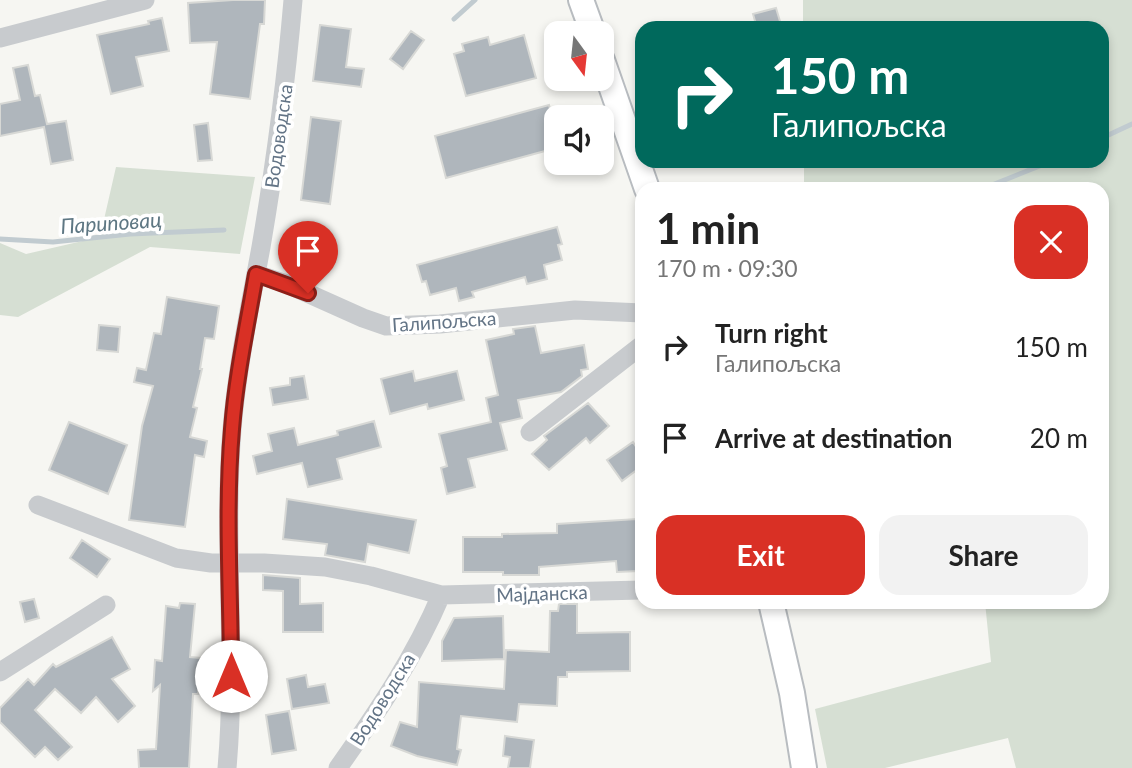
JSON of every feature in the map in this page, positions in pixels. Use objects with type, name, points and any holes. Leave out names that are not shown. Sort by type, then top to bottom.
[{"type":"main road","points":[[581,0],[589,21]]},
{"type":"main road","points":[[613,91],[635,155]]},
{"type":"main road","points":[[773,609],[792,693],[804,768]]},
{"type":"street","points":[[0,38],[145,0]]},
{"type":"street","name":"Водоводска","points":[[227,768],[230,725],[229,563],[233,418],[277,151],[293,0]]},
{"type":"street","name":"Галипољска","points":[[256,274],[288,284],[386,326],[440,324],[575,310],[635,313]]},
{"type":"street","points":[[530,432],[548,415],[635,350]]},
{"type":"street","points":[[38,505],[171,557],[211,563],[325,567],[441,595]]},
{"type":"street","name":"Мајданска","points":[[441,595],[635,590]]},
{"type":"street","name":"Водоводска","points":[[338,768],[389,693],[441,595]]},
{"type":"street","points":[[0,672],[106,605]]},
{"type":"shaded area","points":[[803,0],[1132,0],[1132,768],[1016,768],[1008,738],[885,768],[827,768],[815,709],[991,662],[986,609],[1109,609],[1109,182],[804,182],[804,168],[1109,168],[1109,21],[803,21]]},
{"type":"shaded area","points":[[116,167],[255,177],[240,254],[150,247],[18,317],[0,315],[0,243],[26,254],[100,237]]},
{"type":"building","points":[[265,0],[264,24],[260,24],[250,99],[210,94],[217,42],[190,43],[188,3]]},
{"type":"building","points":[[776,8],[780,21],[755,21],[753,14]]},
{"type":"building","points":[[162,18],[169,51],[136,57],[143,86],[111,94],[97,35],[149,24],[148,21]]},
{"type":"building","points":[[320,25],[351,29],[346,67],[364,69],[361,87],[313,81]]},
{"type":"building","points":[[411,31],[424,40],[403,69],[390,59]]},
{"type":"building","points":[[524,35],[536,78],[466,96],[454,54],[464,51],[462,44],[488,37],[490,45]]},
{"type":"building","points":[[28,65],[35,96],[40,95],[47,124],[66,121],[73,160],[51,164],[44,127],[0,136],[0,104],[20,100],[13,68]]},
{"type":"building","points":[[544,106],[544,151],[446,178],[435,136]]},
{"type":"building","points":[[311,117],[341,121],[330,204],[301,200]]},
{"type":"building","points":[[208,123],[212,160],[198,161],[194,125]]},
{"type":"building","points":[[557,227],[562,244],[558,245],[562,260],[544,265],[547,279],[527,284],[525,277],[472,292],[474,297],[459,301],[456,288],[430,295],[426,281],[422,282],[417,265]]},
{"type":"building","points":[[167,297],[219,306],[214,339],[205,338],[202,369],[193,407],[197,408],[190,437],[207,441],[204,457],[195,455],[185,527],[129,520],[142,426],[153,386],[134,382],[137,368],[146,370],[154,333],[161,334]]},
{"type":"building","points":[[99,325],[120,327],[118,352],[97,350]]},
{"type":"building","points":[[535,326],[541,353],[584,345],[588,369],[581,370],[582,376],[561,392],[518,400],[522,418],[500,423],[507,450],[468,459],[475,487],[447,494],[441,468],[447,466],[439,434],[491,422],[486,398],[498,395],[486,340],[514,334],[513,329]]},
{"type":"building","points":[[413,371],[415,381],[457,371],[464,400],[428,409],[427,404],[390,414],[381,379]]},
{"type":"building","points":[[304,376],[308,399],[273,405],[270,388],[290,385],[290,378]]},
{"type":"building","points":[[588,403],[609,426],[590,443],[586,438],[549,470],[532,454],[547,440],[544,436]]},
{"type":"building","points":[[374,421],[381,447],[337,459],[342,479],[308,487],[302,463],[257,474],[253,456],[272,451],[268,434],[294,428],[298,445],[338,435],[337,431]]},
{"type":"building","points":[[69,422],[127,445],[108,494],[49,470]]},
{"type":"building","points":[[633,442],[635,445],[635,471],[622,481],[607,460]]},
{"type":"building","points":[[287,499],[416,520],[409,553],[368,544],[365,562],[325,555],[327,544],[283,539]]},
{"type":"building","points":[[635,519],[635,571],[617,572],[616,561],[539,567],[539,575],[463,572],[463,537],[557,533],[557,524]]},
{"type":"building","points":[[82,540],[110,559],[97,577],[70,558]]},
{"type":"building","points":[[263,575],[300,578],[300,604],[323,603],[323,632],[283,632],[283,591],[263,590]]},
{"type":"building","points":[[34,599],[39,618],[25,622],[20,602]]},
{"type":"building","points":[[180,603],[195,604],[190,657],[201,658],[198,694],[193,694],[189,768],[139,768],[138,750],[156,749],[160,685],[153,691],[155,660],[162,661],[166,606],[179,608]]},
{"type":"building","points":[[559,604],[577,604],[577,633],[630,632],[630,671],[567,672],[567,677],[558,677],[557,706],[519,704],[517,722],[461,716],[457,749],[461,750],[457,765],[417,756],[391,746],[400,722],[417,727],[419,682],[504,689],[506,650],[549,652],[550,611],[558,611]]},
{"type":"building","points":[[503,616],[504,659],[442,661],[442,641],[454,618]]},
{"type":"building","points":[[112,637],[130,669],[112,679],[135,706],[118,722],[96,697],[81,713],[55,689],[35,710],[72,747],[58,760],[45,747],[35,757],[0,722],[0,708],[28,679],[34,685],[53,664],[56,667]]},
{"type":"building","points":[[306,675],[308,687],[325,684],[329,703],[292,709],[287,679]]},
{"type":"building","points":[[289,711],[296,750],[272,754],[266,715]]},
{"type":"building","points":[[505,736],[534,740],[530,768],[508,768],[510,757],[503,756]]},
{"type":"waterway","points":[[454,19],[475,0]]},
{"type":"waterway","name":"Париповац","points":[[1109,135],[1132,124]]},
{"type":"waterway","name":"Париповац","points":[[1000,182],[1034,168]]},
{"type":"waterway","name":"Париповац","points":[[0,239],[53,242],[130,234],[224,230]]},
{"type":"route","points":[[231,676],[229,542],[232,431],[236,390],[256,274],[308,293]]}]
